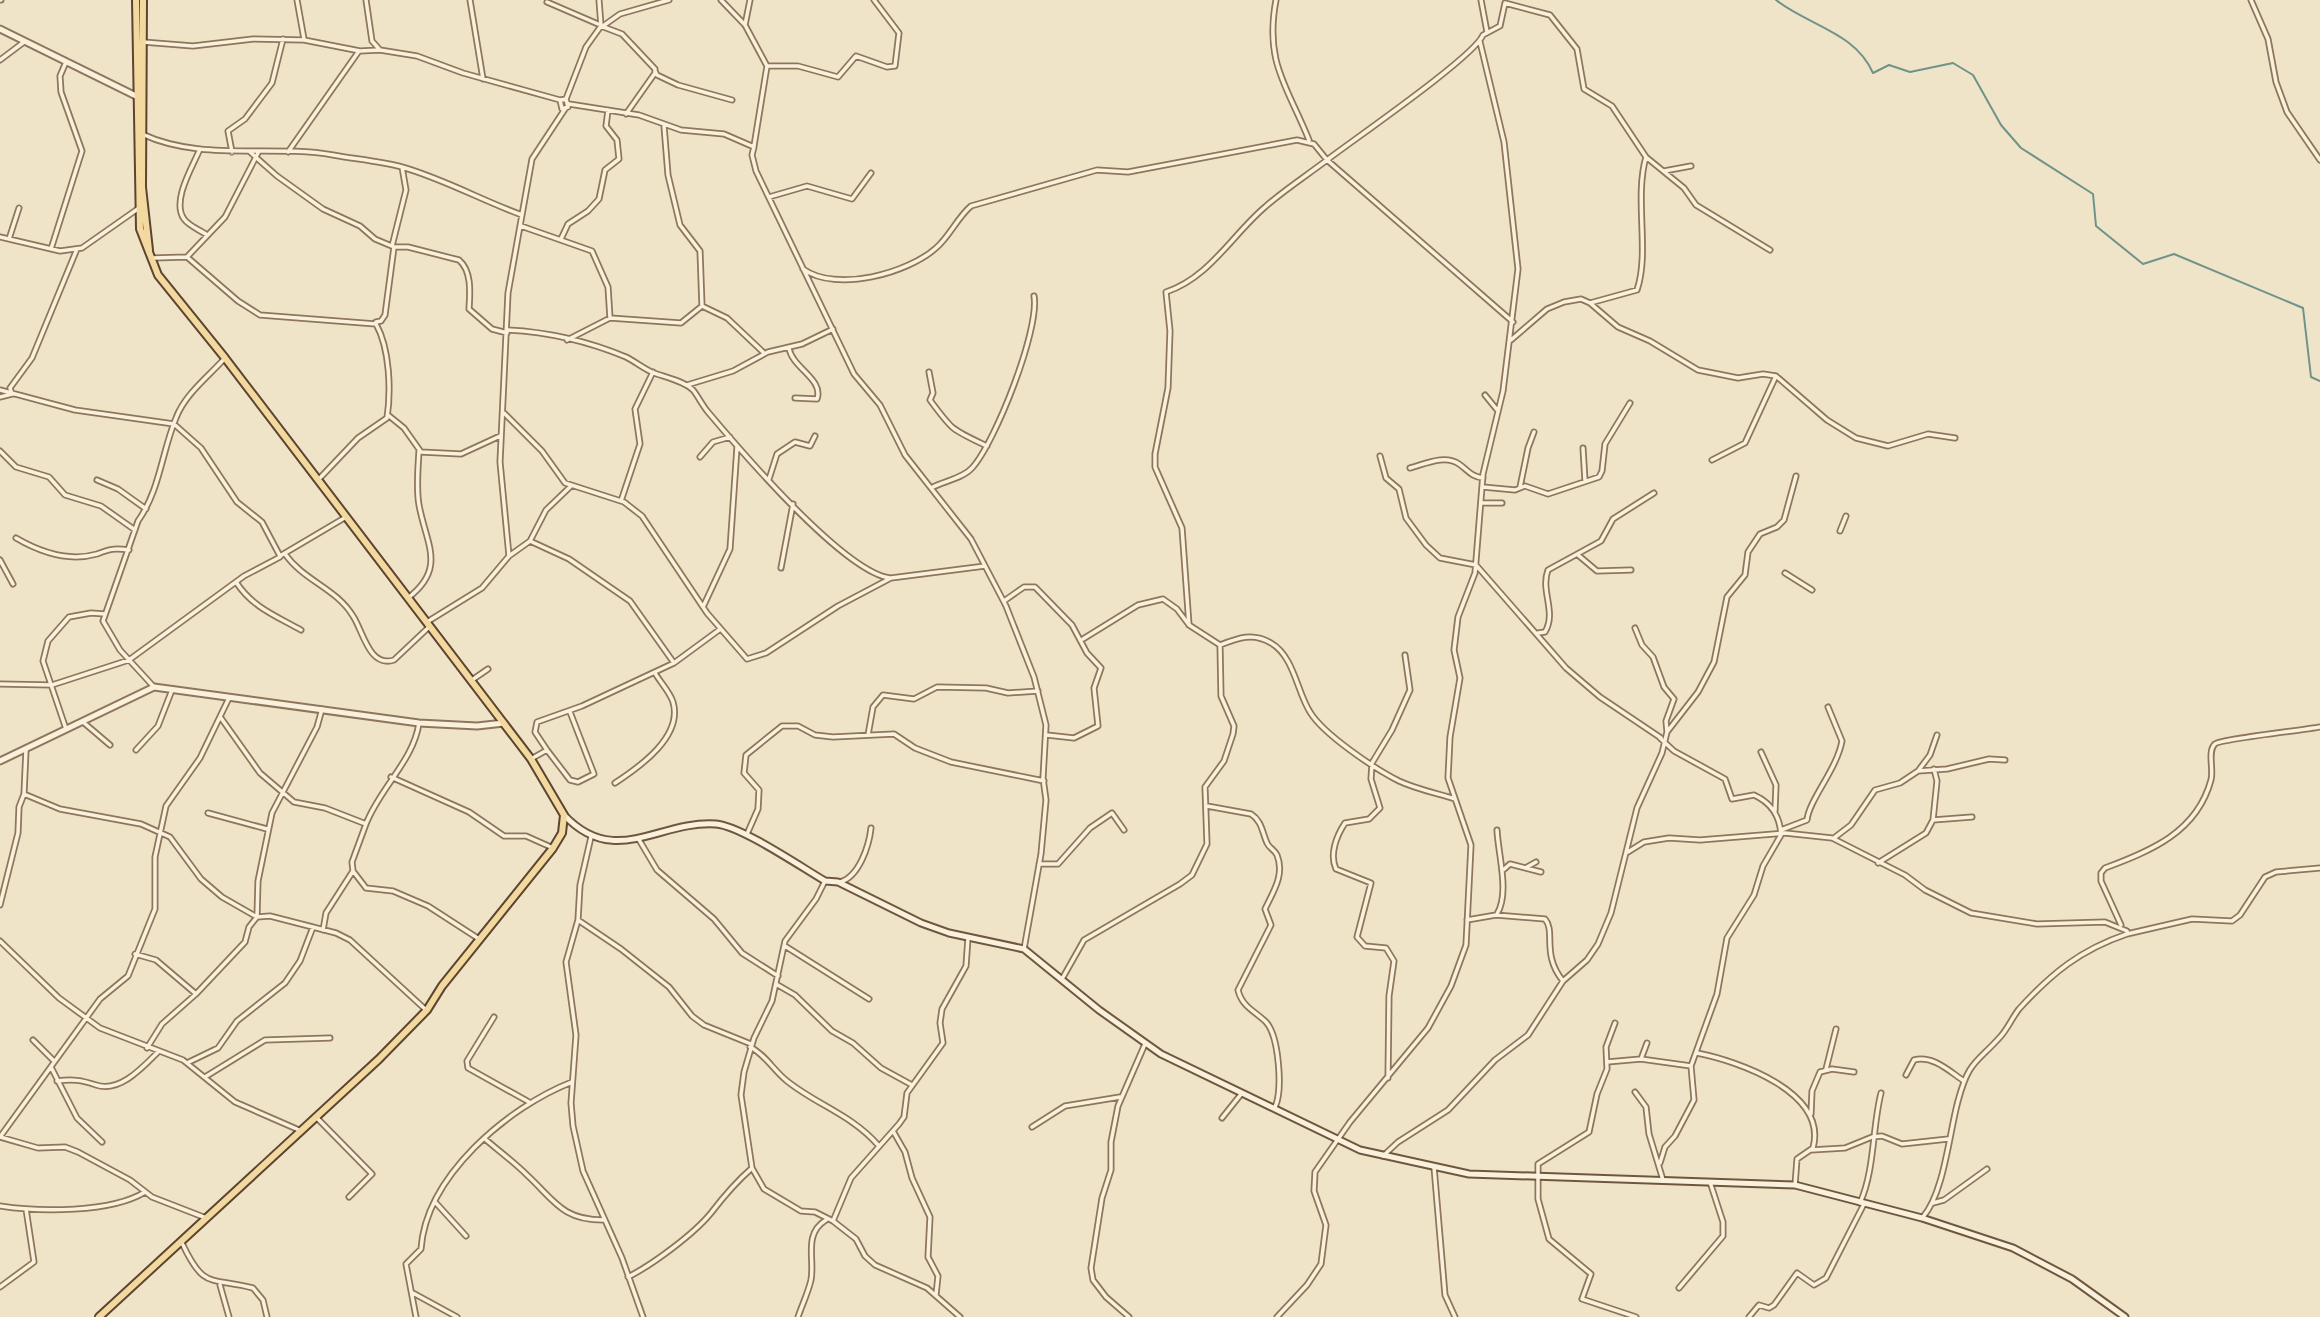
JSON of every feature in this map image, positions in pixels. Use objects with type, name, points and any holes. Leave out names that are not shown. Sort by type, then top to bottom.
[{"type":"main road","points":[[136,0],[143,42],[142,187],[150,255]]},
{"type":"main road","points":[[143,0],[136,96],[139,208],[144,245],[163,284],[225,358],[472,680],[531,759],[564,815],[591,837],[614,841],[717,824],[746,836],[825,881],[838,882],[901,915],[968,937],[1024,949],[1146,1044],[1336,1140],[1383,1156],[1469,1174],[1537,1174],[1795,1185],[1922,1218],[2026,1254],[2072,1279],[2125,1317]]},
{"type":"main road","points":[[0,29],[136,96]]},
{"type":"main road","points":[[0,761],[154,687],[419,723],[477,726],[503,723]]},
{"type":"main road","points":[[99,1317],[316,1117],[427,1010],[479,939],[553,848],[562,833],[564,815]]},
{"type":"street","points":[[297,0],[304,40]]},
{"type":"street","points":[[366,0],[372,41],[380,50]]},
{"type":"street","points":[[470,0],[483,79]]},
{"type":"street","points":[[599,0],[601,25]]},
{"type":"street","points":[[566,99],[586,47],[601,25],[620,14],[668,0]]},
{"type":"street","points":[[721,0],[746,26],[767,66],[752,155],[756,171],[854,374],[880,405],[905,455],[933,487],[971,540],[1004,601],[1038,691],[1045,716],[1045,809],[1039,864],[1024,949]]},
{"type":"street","points":[[746,26],[750,0]]},
{"type":"street","points":[[767,66],[798,66],[838,77],[856,56],[887,67],[895,66],[900,49],[899,33],[874,0]]},
{"type":"street","points":[[1276,0],[1273,52],[1280,79],[1310,142],[1326,160],[1513,322]]},
{"type":"street","points":[[1481,0],[1487,33]]},
{"type":"street","points":[[1499,0],[1550,15],[1577,49],[1584,89],[1612,106],[1646,157],[1706,212],[1770,250]]},
{"type":"street","points":[[2250,0],[2268,40],[2276,82],[2287,112],[2320,160]]},
{"type":"street","points":[[547,2],[626,38],[655,69],[657,75],[678,85],[732,100]]},
{"type":"street","points":[[1189,625],[1182,528],[1155,467],[1155,454],[1168,388],[1170,331],[1166,292],[1193,278],[1226,250],[1265,207],[1503,23],[1504,3]]},
{"type":"street","points":[[232,152],[228,131],[244,120],[272,83],[283,39]]},
{"type":"street","points":[[143,42],[193,46],[283,39],[304,40],[360,51],[380,50],[417,56],[483,79],[560,100],[566,99]]},
{"type":"street","points":[[0,60],[24,42]]},
{"type":"street","points":[[1277,1317],[1307,1285],[1321,1264],[1326,1225],[1317,1202],[1315,1172],[1336,1140],[1409,1054],[1442,1005],[1459,969],[1466,945],[1471,845],[1448,778],[1450,737],[1460,678],[1454,650],[1456,633],[1476,565],[1483,478],[1510,342],[1518,269],[1507,166],[1480,42]]},
{"type":"street","points":[[288,152],[360,51]]},
{"type":"street","points":[[51,249],[82,151],[61,92],[60,76],[65,62]]},
{"type":"street","points":[[626,114],[656,73],[655,69]]},
{"type":"street","points":[[566,99],[569,104]]},
{"type":"street","points":[[560,100],[559,107],[565,109]]},
{"type":"street","points":[[569,104],[657,121],[664,126],[724,134],[754,147]]},
{"type":"street","points":[[509,556],[500,436],[504,413],[508,293],[532,159],[569,104]]},
{"type":"street","points":[[561,240],[568,224],[600,199],[605,170],[619,159],[617,140],[607,126],[608,110]]},
{"type":"street","points":[[664,126],[668,175],[680,225],[700,251],[702,306]]},
{"type":"street","points":[[142,134],[174,146],[232,152],[330,155],[402,167],[522,215]]},
{"type":"street","points":[[803,269],[848,279],[883,275],[935,249],[959,216],[981,202],[1097,170],[1128,172],[1291,141],[1310,142]]},
{"type":"street","points":[[201,148],[181,196],[180,209],[186,221],[207,235]]},
{"type":"street","points":[[187,257],[227,213],[259,151]]},
{"type":"street","points":[[250,152],[323,209],[347,219],[375,239],[393,246],[459,260],[465,265],[468,278],[469,309],[492,329],[542,332],[628,358],[653,372],[687,385],[737,446],[793,505],[859,566],[877,576],[891,578],[985,566]]},
{"type":"street","points":[[1510,342],[1547,309],[1574,300],[1590,303],[1637,290],[1640,272],[1641,174],[1646,157]]},
{"type":"street","points":[[1664,171],[1692,166]]},
{"type":"street","points":[[150,255],[187,257],[238,301],[260,315],[381,321],[386,314],[393,246],[406,190],[402,167]]},
{"type":"street","points":[[769,197],[807,186],[852,199],[871,173]]},
{"type":"street","points":[[9,239],[19,208]]},
{"type":"street","points":[[0,237],[51,249],[77,249],[139,208]]},
{"type":"street","points":[[520,226],[592,251],[608,287],[610,318]]},
{"type":"street","points":[[12,394],[10,388],[32,358],[77,249]]},
{"type":"street","points":[[933,487],[970,470],[987,446],[1031,339],[1037,310],[1034,296]]},
{"type":"street","points":[[1590,303],[1618,327],[1650,341],[1699,370],[1738,378],[1763,374],[1776,376],[1827,420],[1856,438],[1888,446],[1928,434],[1955,438]]},
{"type":"street","points":[[567,340],[610,318],[681,323],[702,306]]},
{"type":"street","points":[[702,306],[727,318],[765,354]]},
{"type":"street","points":[[319,480],[358,438],[384,422],[388,415],[385,354],[378,327],[372,322]]},
{"type":"street","points":[[687,385],[733,371],[765,354],[789,348],[832,329]]},
{"type":"street","points":[[789,348],[790,356],[814,381],[819,394],[817,399],[795,398]]},
{"type":"street","points":[[154,687],[129,660],[104,626],[105,614],[135,530],[146,509],[174,424],[183,405],[225,358]]},
{"type":"street","points":[[621,500],[640,444],[635,409],[653,372]]},
{"type":"street","points":[[929,372],[933,393],[930,400],[944,422],[951,429],[987,446]]},
{"type":"street","points":[[1712,460],[1745,443],[1776,376]]},
{"type":"street","points":[[0,390],[75,410],[174,424],[201,448],[237,502],[262,522],[282,555],[311,580],[335,592],[354,616],[374,655],[380,660],[394,660],[429,624],[482,588],[509,556],[530,541],[546,510],[571,486]]},
{"type":"street","points":[[0,397],[12,394]]},
{"type":"street","points":[[1485,396],[1498,411]]},
{"type":"street","points":[[1483,487],[1519,488],[1525,485],[1548,494],[1601,474],[1605,444],[1630,403]]},
{"type":"street","points":[[504,413],[571,486],[621,500],[642,516],[703,607],[743,656],[753,658],[766,653],[838,606],[891,578]]},
{"type":"street","points":[[388,415],[419,451],[419,503],[433,558],[423,582],[408,598]]},
{"type":"street","points":[[384,422],[396,422]]},
{"type":"street","points":[[1520,496],[1519,488],[1534,432]]},
{"type":"street","points":[[419,451],[461,454],[500,436]]},
{"type":"street","points":[[769,479],[777,454],[794,442],[810,446],[815,436]]},
{"type":"street","points":[[700,457],[713,442],[730,437]]},
{"type":"street","points":[[703,607],[730,549],[737,446]]},
{"type":"street","points":[[1583,448],[1585,481]]},
{"type":"street","points":[[0,451],[16,467],[49,477],[65,495],[101,506],[135,530]]},
{"type":"street","points":[[1380,456],[1386,478],[1399,489],[1406,518],[1426,545],[1440,558],[1476,565],[1566,668],[1600,697],[1664,737],[1674,751],[1725,779],[1732,799],[1754,795],[1775,811]]},
{"type":"street","points":[[1410,468],[1447,459],[1459,463],[1472,477],[1483,478]]},
{"type":"street","points":[[1383,1156],[1398,1142],[1448,1110],[1502,1054],[1528,1035],[1563,981],[1587,960],[1602,938],[1628,852],[1637,808],[1664,737],[1673,721],[1698,692],[1712,665],[1727,597],[1743,578],[1746,555],[1759,536],[1784,520],[1796,476]]},
{"type":"street","points":[[97,480],[118,489],[146,509]]},
{"type":"street","points":[[1536,633],[1545,632],[1549,624],[1545,580],[1548,570],[1601,541],[1613,519],[1654,493]]},
{"type":"street","points":[[1482,503],[1502,503]]},
{"type":"street","points":[[781,568],[793,505]]},
{"type":"street","points":[[1840,531],[1846,516]]},
{"type":"street","points":[[0,684],[52,685],[129,660],[236,582],[346,517]]},
{"type":"street","points":[[16,538],[50,554],[97,554],[109,547],[129,550]]},
{"type":"street","points":[[530,541],[569,559],[630,601],[674,663]]},
{"type":"street","points":[[1578,555],[1597,571],[1631,570]]},
{"type":"street","points":[[0,560],[13,584]]},
{"type":"street","points":[[1785,573],[1812,590]]},
{"type":"street","points":[[236,582],[243,594],[265,612],[301,631]]},
{"type":"street","points":[[1004,601],[1024,587],[1035,587],[1083,639],[1087,653],[1101,668],[1094,688],[1098,726],[1074,738],[1046,735]]},
{"type":"street","points":[[1083,639],[1138,605],[1163,599],[1177,609],[1189,625],[1220,645]]},
{"type":"street","points":[[66,729],[43,657],[60,625],[69,617],[105,614]]},
{"type":"street","points":[[1635,628],[1642,645],[1653,657],[1664,687],[1674,699],[1666,721],[1664,737]]},
{"type":"street","points":[[569,711],[594,774],[578,782],[570,780],[547,750],[534,727],[537,722],[569,711],[655,673],[674,663],[720,629]]},
{"type":"street","points":[[1220,645],[1252,636],[1274,644],[1291,669],[1315,719],[1397,780],[1456,800]]},
{"type":"street","points":[[1062,979],[1084,940],[1192,875],[1207,844],[1205,788],[1224,761],[1234,726],[1221,696],[1220,645]]},
{"type":"street","points":[[1388,1078],[1389,996],[1394,961],[1386,948],[1365,946],[1357,937],[1371,883],[1336,869],[1332,859],[1333,849],[1345,823],[1369,819],[1380,808],[1371,779],[1372,763],[1392,730],[1396,715],[1410,690],[1405,654]]},
{"type":"street","points":[[472,680],[488,669]]},
{"type":"street","points":[[615,783],[658,746],[673,726],[674,704],[655,673]]},
{"type":"street","points":[[868,735],[873,707],[883,695],[914,699],[937,687],[976,687],[1008,693],[1038,691]]},
{"type":"street","points":[[136,750],[158,726],[173,688]]},
{"type":"street","points":[[206,1218],[145,1192],[130,1180],[78,1152],[65,1147],[38,1148],[0,1137],[100,999],[122,984],[155,909],[155,857],[166,806],[195,766],[230,696]]},
{"type":"street","points":[[1660,1163],[1665,1147],[1675,1136],[1694,1100],[1691,1066],[1717,994],[1727,938],[1754,895],[1763,866],[1781,832],[1807,820],[1809,809],[1831,774],[1842,741],[1839,728],[1828,707]]},
{"type":"street","points":[[147,1048],[162,1024],[196,994],[245,942],[249,928],[257,917],[258,881],[267,830],[283,792],[317,727],[322,709]]},
{"type":"street","points":[[221,718],[260,773],[294,802],[325,808],[366,824]]},
{"type":"street","points":[[81,721],[110,745]]},
{"type":"street","points":[[419,723],[417,741],[391,777],[366,824],[352,862],[353,871],[366,887],[393,891],[428,906],[479,939]]},
{"type":"street","points":[[746,836],[758,809],[759,790],[744,773],[746,755],[782,726],[798,726],[815,735],[894,734],[915,748],[951,762],[1044,781]]},
{"type":"street","points":[[2127,934],[2101,881],[2101,873],[2105,868],[2168,840],[2190,820],[2212,779],[2211,748],[2215,743],[2234,737],[2266,737],[2320,727]]},
{"type":"street","points":[[1628,852],[1644,842],[1669,838],[1700,840],[1781,832],[1832,838],[1840,836],[1852,825],[1875,790],[1902,782],[1918,771],[1930,755],[1937,734]]},
{"type":"street","points":[[0,905],[16,842],[19,807],[24,794],[26,748]]},
{"type":"street","points":[[531,759],[547,750]]},
{"type":"street","points":[[1761,752],[1776,785],[1775,811],[1781,832]]},
{"type":"street","points":[[1918,771],[1989,759],[2005,760]]},
{"type":"street","points":[[1878,863],[1903,844],[1926,833],[1933,820],[1937,780],[1934,769]]},
{"type":"street","points":[[391,777],[469,812],[504,836],[526,836],[553,848]]},
{"type":"street","points":[[24,794],[60,809],[141,824],[161,834],[181,849],[212,890],[257,917],[270,916],[350,940],[427,1010]]},
{"type":"street","points":[[1207,806],[1251,814],[1257,818],[1267,844],[1277,852],[1278,884],[1265,909],[1271,925],[1238,990],[1245,1004],[1268,1025],[1273,1035],[1279,1068],[1275,1107]]},
{"type":"street","points":[[208,813],[267,830]]},
{"type":"street","points":[[1039,864],[1058,863],[1090,828],[1112,813],[1124,830]]},
{"type":"street","points":[[1933,820],[1972,817]]},
{"type":"street","points":[[838,882],[846,881],[859,865],[869,842],[871,828]]},
{"type":"street","points":[[1496,915],[1501,904],[1497,830]]},
{"type":"street","points":[[591,837],[582,877],[578,920],[566,961],[576,1035],[571,1103],[576,1144],[603,1220],[619,1250],[643,1317]]},
{"type":"street","points":[[638,838],[657,870],[714,919],[742,953],[778,976]]},
{"type":"street","points":[[1832,838],[1900,872],[1925,891],[1971,914],[2037,924],[2097,922],[2122,927]]},
{"type":"street","points":[[1527,867],[1536,862]]},
{"type":"street","points":[[1501,873],[1510,864],[1541,872]]},
{"type":"street","points":[[1922,1218],[1933,1203],[1964,1081],[1976,1058],[2001,1036],[2018,1012],[2054,972],[2070,960],[2127,934],[2192,919],[2232,921],[2240,915],[2265,877],[2276,872],[2320,868]]},
{"type":"street","points":[[323,930],[326,913],[353,871]]},
{"type":"street","points":[[825,881],[816,899],[785,941],[776,984],[751,1046],[741,1095],[752,1168],[764,1189],[801,1211],[815,1212],[826,1220],[833,1221],[856,1239],[874,1265],[911,1280],[936,1295],[960,1317]]},
{"type":"street","points":[[1467,920],[1496,915],[1545,919],[1549,925],[1551,965],[1563,981]]},
{"type":"street","points":[[578,920],[621,948],[669,987],[692,1016],[704,1025],[751,1046],[785,1081],[846,1115],[878,1146]]},
{"type":"street","points":[[187,1063],[218,1048],[237,1021],[285,983],[300,961],[313,927]]},
{"type":"street","points":[[833,1221],[846,1186],[904,1116],[905,1101],[912,1085],[943,1043],[940,1023],[942,1009],[966,966],[968,937]]},
{"type":"street","points":[[0,941],[59,998],[100,1028],[187,1063],[235,1102],[301,1131]]},
{"type":"street","points":[[785,946],[869,999]]},
{"type":"street","points":[[135,954],[156,960],[196,994]]},
{"type":"street","points":[[776,984],[795,995],[832,1031],[853,1043],[881,1068],[912,1085]]},
{"type":"street","points":[[494,1017],[467,1061],[468,1068],[529,1102]]},
{"type":"street","points":[[1615,1023],[1606,1046],[1607,1062],[1589,1132],[1539,1163],[1538,1199],[1549,1239],[1591,1274],[1582,1298],[1636,1317]]},
{"type":"street","points":[[1826,1069],[1836,1029]]},
{"type":"street","points":[[205,1077],[265,1040],[330,1038]]},
{"type":"street","points":[[33,1040],[54,1062]]},
{"type":"street","points":[[1641,1059],[1647,1043]]},
{"type":"street","points":[[1129,1317],[1105,1297],[1093,1280],[1091,1268],[1102,1198],[1111,1170],[1111,1142],[1121,1097],[1146,1044]]},
{"type":"street","points":[[57,1081],[79,1078],[98,1086],[115,1084],[141,1070],[158,1052]]},
{"type":"street","points":[[1697,1053],[1719,1059],[1787,1088],[1801,1102],[1812,1119]]},
{"type":"street","points":[[1607,1062],[1641,1059],[1691,1066]]},
{"type":"street","points":[[1906,1075],[1914,1059],[1925,1059],[1964,1081]]},
{"type":"street","points":[[51,1067],[77,1118],[102,1142]]},
{"type":"street","points":[[1810,1150],[1814,1142],[1812,1091],[1820,1072],[1826,1069],[1854,1072]]},
{"type":"street","points":[[416,1317],[406,1264],[421,1249],[423,1229],[445,1181],[485,1139],[529,1102],[573,1081]]},
{"type":"street","points":[[1635,1092],[1646,1107],[1649,1134],[1660,1163],[1663,1181]]},
{"type":"street","points":[[1222,1118],[1242,1093]]},
{"type":"street","points":[[1749,1317],[1759,1305],[1769,1308],[1774,1305],[1797,1273],[1814,1285],[1826,1278],[1863,1203],[1881,1093]]},
{"type":"street","points":[[1032,1127],[1065,1106],[1121,1097]]},
{"type":"street","points":[[316,1117],[372,1174],[349,1197]]},
{"type":"street","points":[[893,1131],[905,1152],[912,1178],[930,1217],[928,1257],[938,1276],[936,1295]]},
{"type":"street","points":[[1795,1185],[1797,1158],[1810,1150],[1845,1148],[1872,1137],[1882,1136],[1902,1144],[1948,1139]]},
{"type":"street","points":[[485,1139],[528,1175],[559,1209],[586,1220],[603,1220]]},
{"type":"street","points":[[1434,1167],[1445,1295],[1455,1317]]},
{"type":"street","points":[[628,1277],[666,1251],[710,1213],[733,1184],[752,1168]]},
{"type":"street","points":[[1933,1203],[1944,1200],[1987,1169]]},
{"type":"street","points":[[1679,1288],[1723,1236],[1723,1222],[1710,1182]]},
{"type":"street","points":[[0,1206],[26,1209],[99,1206],[132,1200],[145,1192]]},
{"type":"street","points":[[436,1203],[466,1236]]},
{"type":"street","points":[[0,1287],[34,1262],[26,1209]]},
{"type":"street","points":[[798,1317],[811,1279],[811,1241],[819,1224],[826,1220]]},
{"type":"street","points":[[181,1241],[200,1273],[220,1285],[253,1288],[263,1300],[267,1317]]},
{"type":"street","points":[[220,1285],[229,1317]]},
{"type":"street","points":[[413,1293],[457,1317]]},
{"type":"waterway","points":[[1776,0],[1855,48],[1873,73],[1889,65],[1910,72],[1953,63],[1973,75],[2001,125],[2021,148],[2093,194],[2096,226],[2143,264],[2174,254],[2303,308],[2311,377],[2320,381]]}]
